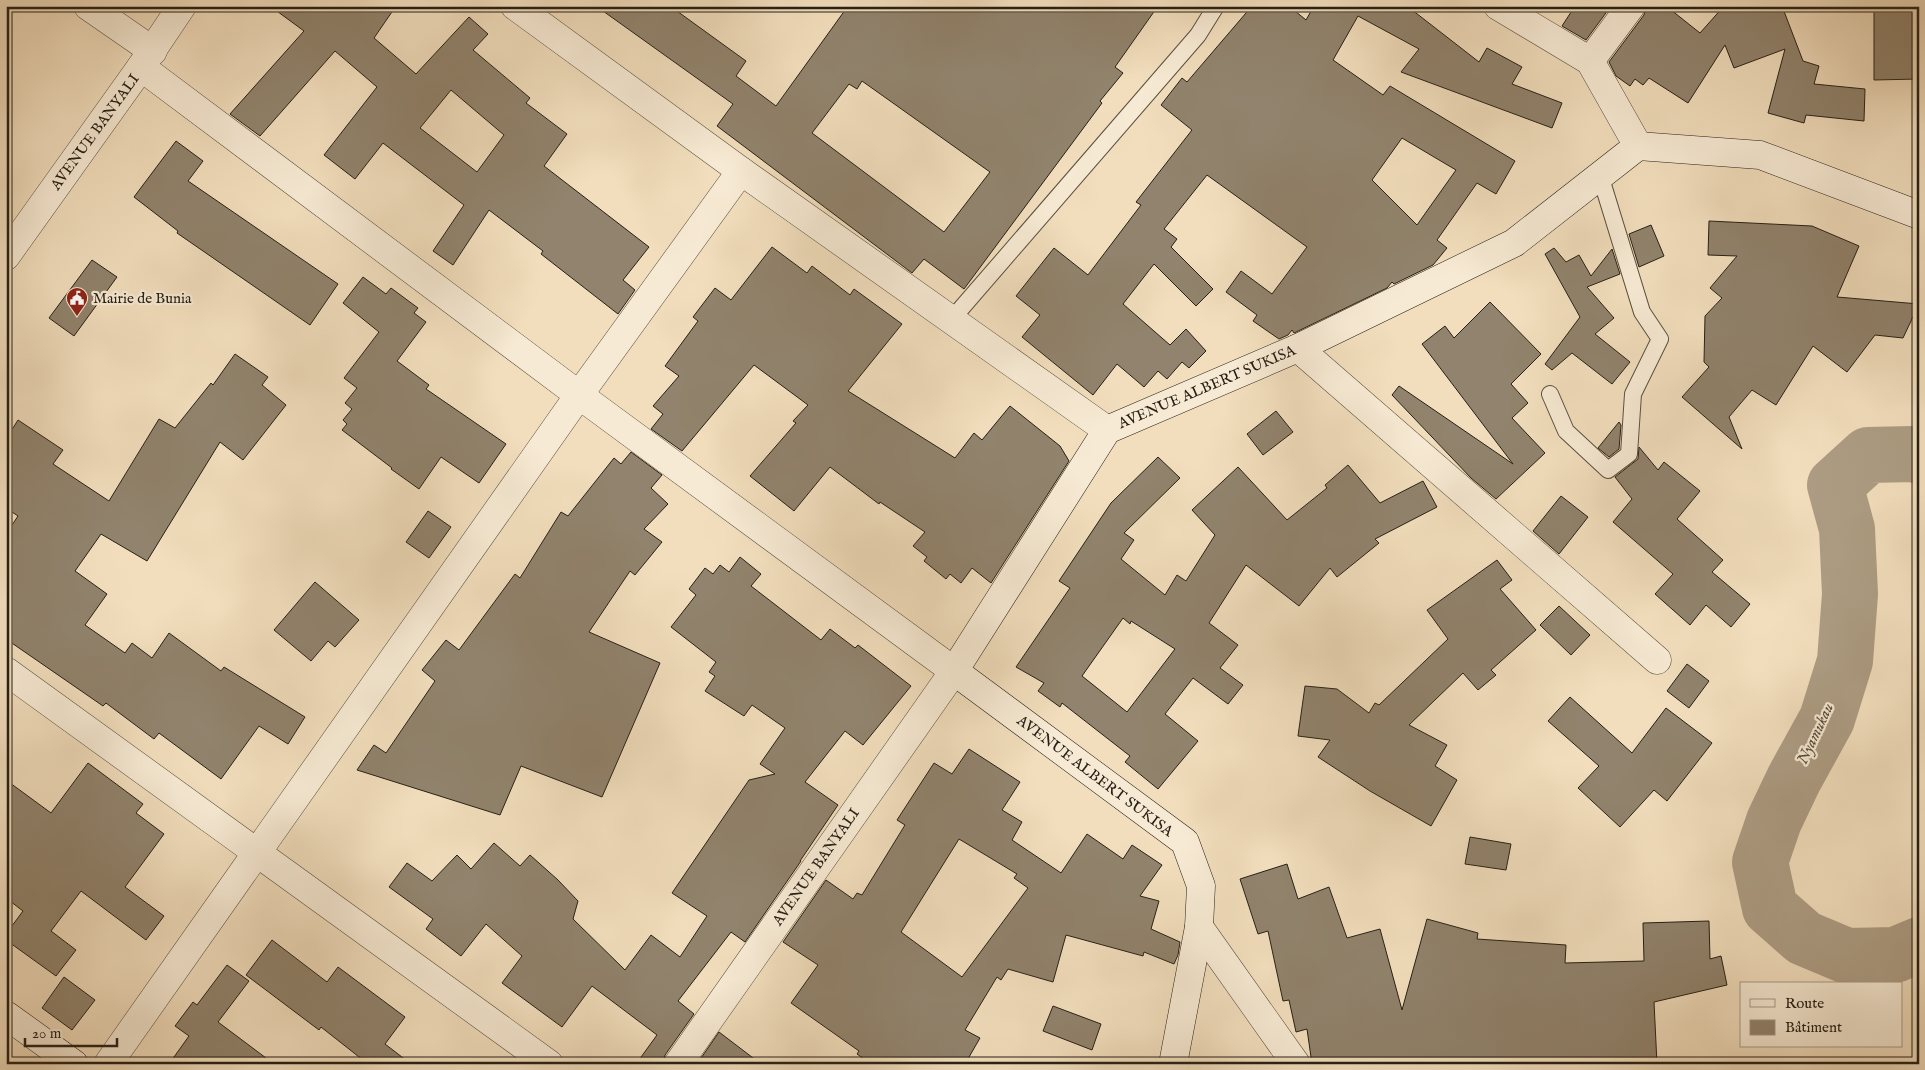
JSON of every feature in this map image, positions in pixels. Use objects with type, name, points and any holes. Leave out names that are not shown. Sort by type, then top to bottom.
[{"type":"street","points":[[88,6],[147,59],[579,395],[954,671]]},
{"type":"street","name":"AVENUE BANYALI","points":[[6,256],[147,59],[182,6]]},
{"type":"street","points":[[1498,6],[1590,61],[1638,146],[1760,155],[1919,215]]},
{"type":"street","points":[[1590,61],[1631,6]]},
{"type":"street","points":[[524,9],[741,171],[1107,430]]},
{"type":"street","name":"AVENUE ALBERT SUKISA","points":[[1173,1064],[1199,927],[1201,886],[1185,842],[954,671],[1107,430],[1298,348],[1514,243],[1638,146]]},
{"type":"street","points":[[108,1064],[579,395],[741,171]]},
{"type":"street","points":[[1298,348],[1657,660]]},
{"type":"street","points":[[6,671],[259,852],[549,1064]]},
{"type":"street","name":"AVENUE BANYALI","points":[[678,1064],[954,671]]},
{"type":"street","points":[[1199,927],[1296,1064]]},
{"type":"street","points":[[6,1016],[74,1064]]},
{"type":"lane","points":[[952,319],[1198,35],[1216,6]]},
{"type":"lane","points":[[1550,394],[1566,431],[1608,470],[1629,454],[1633,394],[1660,339],[1642,312],[1600,176]]},
{"type":"building","points":[[270,6],[396,6],[374,38],[416,74],[469,17],[488,34],[473,50],[530,98],[526,103],[567,134],[544,166],[649,247],[623,280],[635,290],[618,314],[541,254],[543,251],[489,210],[453,265],[433,251],[464,205],[383,143],[355,179],[324,155],[377,87],[335,51],[260,136],[230,114],[304,31]],"holes":[[[451,90],[504,135],[477,172],[420,128]]]},
{"type":"building","points":[[596,6],[670,6],[746,61],[736,76],[776,106],[848,6],[1158,6],[1115,67],[1123,73],[1100,101],[1102,103],[964,289],[924,259],[912,273],[717,126],[733,104]],"holes":[[[862,81],[990,172],[944,232],[812,133],[849,84],[857,89]]]},
{"type":"building","points":[[1252,6],[1289,6],[1306,20],[1314,6],[1407,6],[1479,62],[1487,48],[1522,67],[1512,84],[1562,103],[1552,128],[1401,72],[1419,49],[1358,16],[1333,60],[1383,95],[1390,86],[1515,161],[1496,194],[1477,183],[1437,240],[1447,248],[1433,265],[1394,284],[1392,282],[1387,288],[1294,333],[1292,330],[1288,335],[1279,339],[1253,321],[1257,315],[1226,292],[1241,271],[1272,294],[1307,247],[1207,175],[1164,229],[1177,239],[1171,247],[1213,289],[1196,306],[1154,264],[1123,304],[1170,345],[1186,329],[1206,351],[1189,368],[1182,362],[1167,379],[1158,371],[1144,387],[1117,364],[1093,395],[1022,337],[1040,315],[1016,296],[1054,248],[1088,275],[1141,205],[1136,202],[1192,130],[1161,105],[1182,78],[1187,82]],"holes":[[[1402,138],[1456,170],[1417,225],[1372,180]]]},
{"type":"building","points":[[1575,6],[1611,6],[1586,40],[1562,26]]},
{"type":"building","points":[[1646,6],[1666,6],[1700,33],[1724,6],[1782,6],[1803,61],[1819,66],[1814,84],[1865,89],[1864,121],[1806,115],[1804,123],[1768,113],[1785,49],[1734,68],[1725,45],[1688,103],[1649,78],[1643,85],[1635,79],[1630,86],[1616,76],[1609,62],[1644,15]]},
{"type":"building","points":[[1874,6],[1919,6],[1919,79],[1874,80]]},
{"type":"building","points":[[176,141],[203,161],[188,181],[338,284],[310,325],[177,233],[178,231],[134,197]]},
{"type":"building","points":[[1709,221],[1812,226],[1859,246],[1837,297],[1919,304],[1903,338],[1875,335],[1847,372],[1813,346],[1776,405],[1752,390],[1729,417],[1742,449],[1682,397],[1709,367],[1704,362],[1705,316],[1722,298],[1710,288],[1737,256],[1708,255]]},
{"type":"building","points":[[1651,225],[1664,256],[1639,267],[1629,234]]},
{"type":"building","points":[[772,247],[807,273],[812,266],[850,295],[854,289],[902,324],[848,391],[955,458],[974,433],[982,440],[1010,406],[1060,446],[1069,461],[991,583],[972,568],[961,583],[950,574],[946,579],[924,561],[927,557],[913,546],[925,532],[880,502],[879,504],[830,467],[794,511],[750,476],[796,423],[793,421],[808,405],[754,365],[682,451],[651,429],[663,414],[653,406],[679,376],[665,366],[698,321],[693,317],[715,288],[731,300]]},
{"type":"building","points":[[1554,248],[1566,262],[1579,255],[1591,276],[1612,249],[1620,274],[1587,287],[1614,318],[1595,334],[1630,362],[1612,384],[1572,353],[1552,370],[1545,364],[1580,317],[1545,254]]},
{"type":"building","points":[[92,260],[117,277],[74,336],[49,318]]},
{"type":"building","points":[[363,277],[386,294],[391,288],[418,308],[414,313],[426,322],[397,361],[429,385],[426,389],[506,444],[479,483],[441,457],[419,489],[342,430],[347,424],[343,420],[352,409],[345,403],[357,388],[344,378],[379,332],[343,303]]},
{"type":"building","points":[[1490,302],[1541,354],[1511,384],[1528,403],[1512,418],[1545,453],[1496,499],[1471,478],[1392,395],[1399,386],[1513,464],[1422,344],[1445,326],[1454,338]]},
{"type":"building","points":[[235,354],[268,377],[262,385],[286,405],[243,460],[220,442],[147,561],[101,534],[75,571],[107,594],[85,625],[125,653],[132,643],[152,658],[169,633],[221,671],[224,667],[305,717],[288,744],[259,726],[221,779],[159,733],[154,739],[106,703],[103,706],[6,639],[6,534],[18,516],[6,508],[6,439],[18,420],[63,450],[53,464],[109,501],[159,419],[175,428],[211,383],[213,385]]},
{"type":"building","points":[[1276,411],[1293,432],[1263,455],[1247,434]]},
{"type":"building","points":[[1619,422],[1621,425],[1619,449],[1609,457],[1598,448]]},
{"type":"building","points":[[1639,447],[1658,470],[1664,462],[1700,491],[1677,519],[1723,560],[1712,572],[1750,604],[1731,627],[1706,605],[1690,625],[1655,594],[1673,574],[1613,522],[1632,499],[1615,477],[1638,459]]},
{"type":"building","points":[[631,452],[662,475],[651,488],[668,504],[644,529],[662,542],[635,575],[630,571],[589,632],[660,663],[602,797],[521,766],[500,815],[357,770],[374,745],[386,753],[435,681],[422,670],[446,640],[459,650],[515,574],[520,578],[561,512],[568,516],[614,458],[621,464]]},
{"type":"building","points":[[1158,457],[1180,478],[1124,533],[1134,540],[1121,559],[1165,595],[1177,575],[1186,581],[1215,535],[1192,510],[1238,467],[1287,520],[1327,488],[1325,485],[1348,465],[1380,503],[1423,481],[1437,507],[1375,539],[1379,543],[1337,577],[1330,568],[1299,606],[1246,565],[1209,623],[1238,645],[1220,668],[1243,685],[1228,704],[1193,678],[1165,714],[1198,741],[1158,789],[1125,762],[1130,756],[1062,703],[1060,707],[1038,691],[1044,683],[1016,667],[1070,588],[1059,581],[1111,503]],"holes":[[[1123,618],[1130,624],[1131,621],[1175,649],[1127,712],[1082,676]]]},
{"type":"building","points":[[1561,496],[1588,517],[1559,554],[1533,531]]},
{"type":"building","points":[[428,511],[451,527],[429,558],[406,542]]},
{"type":"building","points":[[740,557],[761,574],[751,586],[821,640],[830,629],[855,648],[858,645],[911,686],[863,745],[845,731],[805,782],[838,805],[745,942],[731,932],[678,1001],[694,1014],[665,1055],[663,1064],[636,1064],[657,1035],[592,986],[562,1027],[502,983],[522,956],[486,924],[461,956],[426,929],[433,919],[389,887],[407,863],[432,881],[457,855],[471,869],[494,843],[520,866],[530,855],[558,880],[578,901],[573,919],[625,970],[651,935],[680,957],[707,916],[672,893],[749,780],[775,774],[760,764],[785,728],[752,705],[744,716],[705,691],[715,676],[709,672],[716,662],[671,627],[696,595],[689,589],[705,568],[713,574],[720,565],[729,572]]},
{"type":"building","points":[[1497,560],[1512,580],[1500,589],[1536,630],[1491,670],[1496,675],[1478,690],[1463,673],[1409,725],[1447,745],[1435,766],[1457,780],[1431,826],[1370,791],[1318,757],[1330,740],[1298,736],[1305,686],[1337,689],[1369,713],[1375,703],[1379,705],[1448,639],[1427,610]]},
{"type":"building","points":[[315,582],[359,620],[335,647],[328,641],[311,661],[274,630]]},
{"type":"building","points":[[1559,606],[1590,635],[1571,655],[1540,625]]},
{"type":"building","points":[[1687,664],[1709,681],[1689,708],[1667,691]]},
{"type":"building","points":[[1570,697],[1632,753],[1666,708],[1712,743],[1667,801],[1654,790],[1620,827],[1578,788],[1599,766],[1548,721]]},
{"type":"building","points":[[969,749],[1020,782],[1002,810],[1022,822],[1012,840],[1061,873],[1087,834],[1123,859],[1132,845],[1162,865],[1140,896],[1159,901],[1151,929],[1180,942],[1178,955],[1174,964],[1144,952],[1143,956],[1066,935],[1053,982],[1008,969],[1001,980],[997,977],[965,1030],[980,1038],[965,1064],[871,1064],[857,1054],[859,1051],[791,1003],[818,965],[783,942],[826,880],[853,899],[857,893],[862,895],[905,825],[897,820],[934,763],[952,774]],"holes":[[[959,839],[1017,874],[1014,878],[1028,888],[962,977],[901,932]]]},
{"type":"building","points":[[88,763],[143,804],[136,813],[164,834],[125,887],[164,916],[146,940],[81,891],[51,931],[76,950],[56,976],[6,940],[6,934],[23,911],[6,898],[6,780],[51,813]]},
{"type":"building","points":[[1470,837],[1511,844],[1506,870],[1465,864]]},
{"type":"building","points":[[1287,864],[1298,899],[1329,887],[1347,938],[1380,929],[1402,1010],[1427,919],[1478,933],[1477,939],[1566,945],[1565,963],[1644,961],[1643,923],[1709,921],[1710,959],[1721,956],[1727,985],[1654,1002],[1657,1064],[1312,1064],[1307,1029],[1296,1032],[1289,1000],[1283,1001],[1268,931],[1258,934],[1240,879]]},
{"type":"building","points":[[272,940],[327,982],[338,967],[405,1017],[385,1044],[411,1064],[368,1064],[321,1027],[319,1030],[246,975]]},
{"type":"building","points":[[227,965],[249,981],[218,1022],[274,1064],[169,1064],[189,1036],[175,1026],[193,1002],[197,1005]]},
{"type":"building","points":[[64,977],[95,1000],[72,1030],[42,1008]]},
{"type":"building","points":[[1053,1006],[1101,1024],[1092,1050],[1043,1031]]},
{"type":"building","points":[[719,1032],[761,1064],[697,1064]]},
{"type":"waterway","name":"Nyamukau","points":[[1919,456],[1913,454],[1868,455],[1835,485],[1847,529],[1850,594],[1845,661],[1827,719],[1794,779],[1774,821],[1760,862],[1770,908],[1804,938],[1847,956],[1895,955],[1919,945]]},
{"type":"place","name":"Mairie de Bunia","points":[[77,317]]}]
